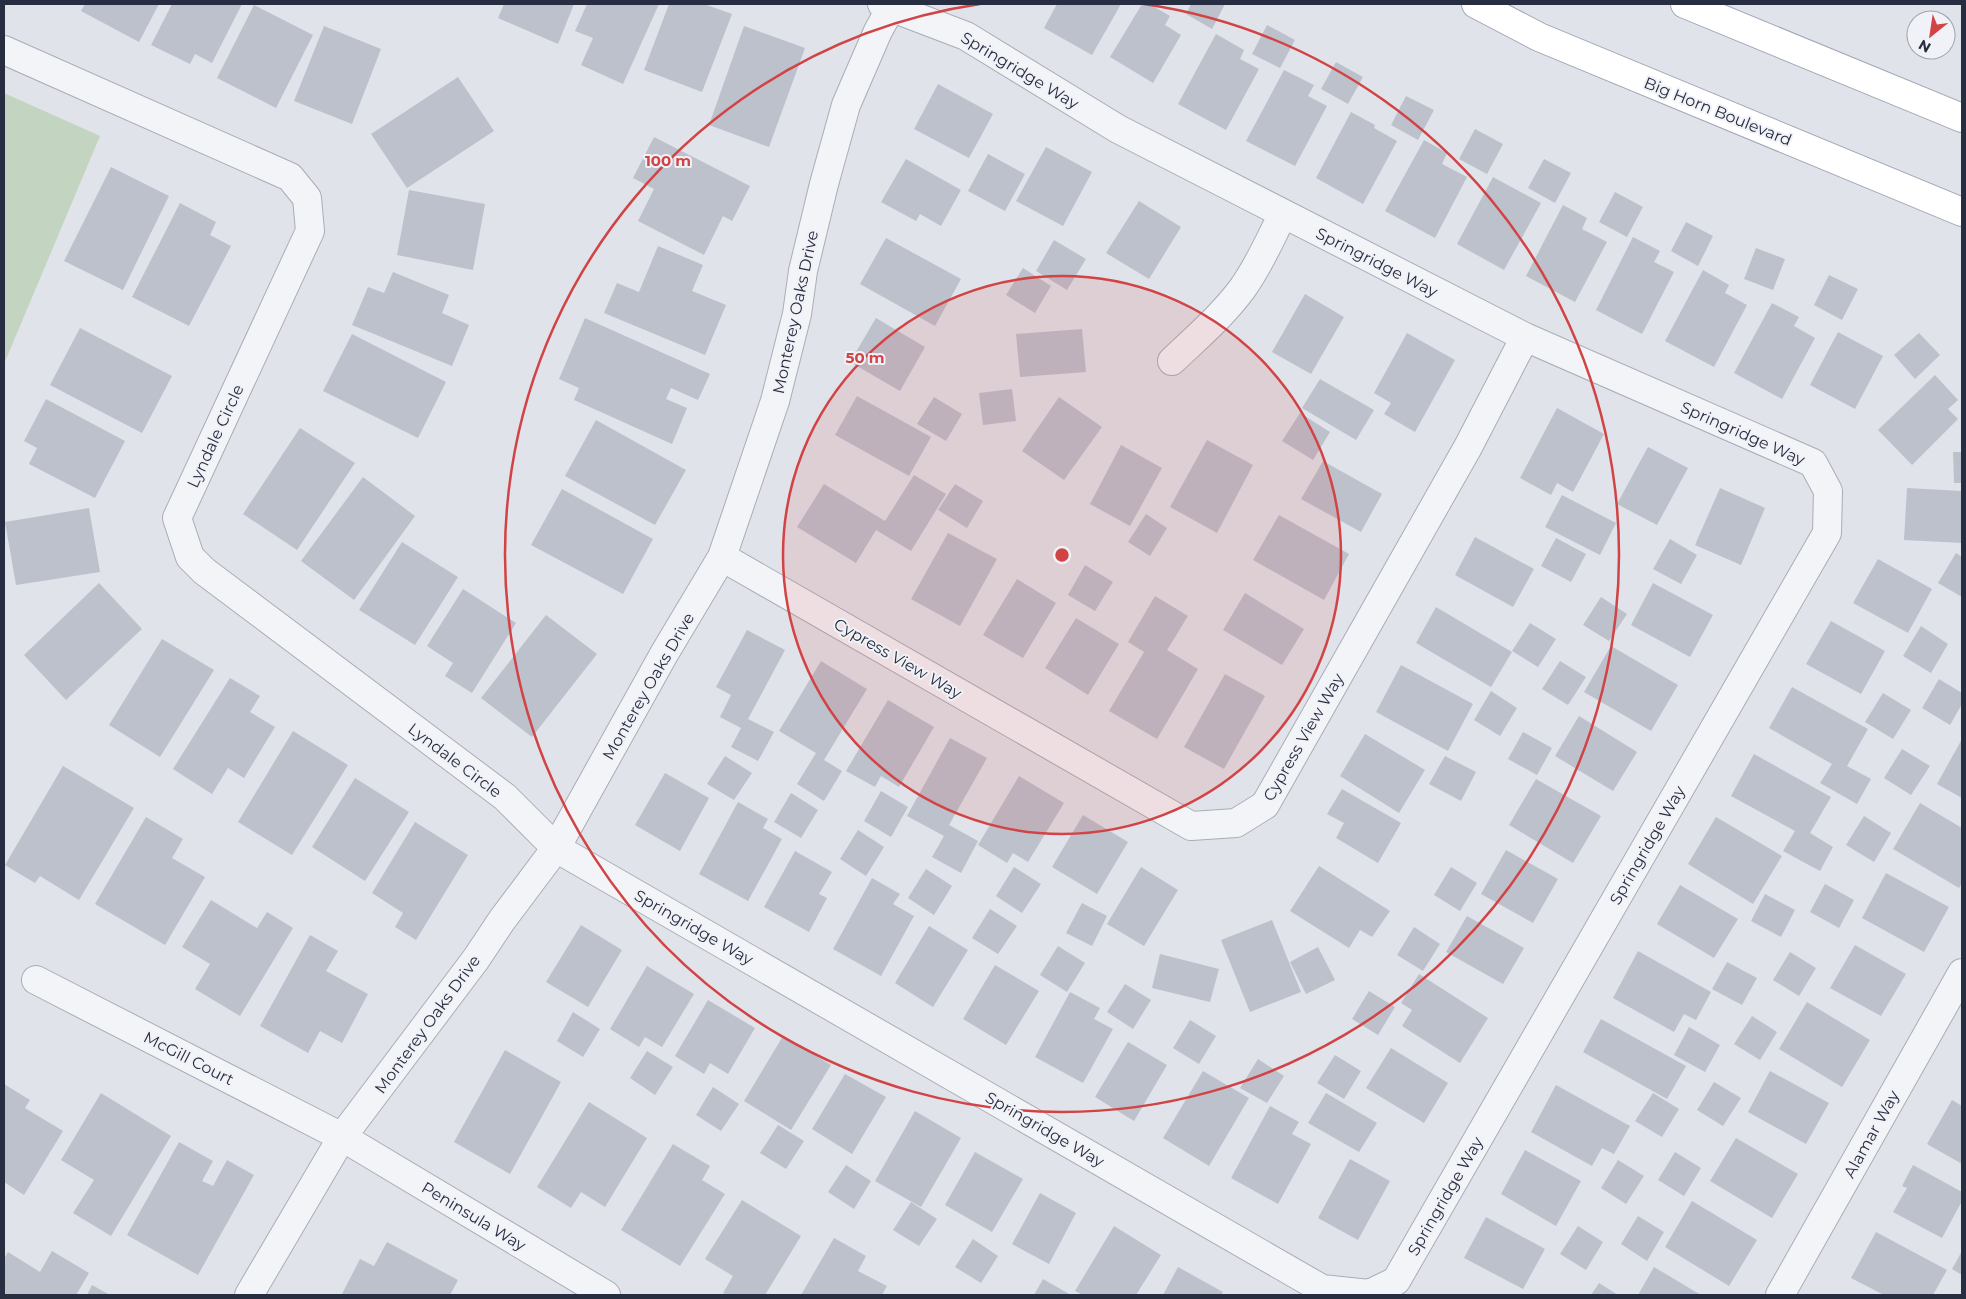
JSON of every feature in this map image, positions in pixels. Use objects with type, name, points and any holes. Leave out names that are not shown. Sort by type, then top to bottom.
[{"type":"main road","name":"Big Horn Boulevard","points":[[1476,4],[1539,37],[1962,212]]},
{"type":"main road","points":[[1685,4],[1962,118]]},
{"type":"street","name":"Springridge Way","points":[[556,848],[1322,1289],[1369,1294],[1396,1280],[1827,533],[1828,491],[1813,463],[1525,337],[1118,129],[966,36],[889,5]]},
{"type":"street","name":"Monterey Oaks Drive","points":[[249,1295],[342,1137],[556,848],[664,654],[722,557],[775,401],[797,314],[803,271],[846,105],[889,5]]},
{"type":"street","name":"Lyndale Circle","points":[[4,50],[290,178],[307,198],[310,231],[176,518],[190,557],[204,570],[505,797],[556,848]]},
{"type":"street","points":[[1172,361],[1216,319],[1242,288],[1260,261],[1283,214]]},
{"type":"street","name":"Cypress View Way","points":[[722,557],[1191,826],[1236,823],[1265,805],[1468,447],[1525,337]]},
{"type":"street","name":"Alamar Way","points":[[1780,1295],[1962,972]]},
{"type":"street","name":"McGill Court","points":[[36,980],[342,1137]]},
{"type":"street","name":"Peninsula Way","points":[[342,1137],[606,1295]]},
{"type":"green space","points":[[4,93],[100,136],[4,364]]},
{"type":"building","points":[[85,4],[159,4],[139,42],[81,11]]},
{"type":"building","points":[[172,4],[242,4],[212,63],[195,54],[190,64],[151,45]]},
{"type":"building","points":[[504,4],[574,4],[558,44],[498,18]]},
{"type":"building","points":[[587,4],[659,4],[623,84],[581,65],[593,38],[575,31]]},
{"type":"building","points":[[669,4],[704,4],[732,14],[702,92],[644,70]]},
{"type":"building","points":[[1057,4],[1121,4],[1092,55],[1044,28]]},
{"type":"building","points":[[1142,4],[1149,4],[1170,16],[1165,25],[1181,35],[1153,83],[1110,57]]},
{"type":"building","points":[[1191,4],[1225,4],[1212,29],[1186,14]]},
{"type":"building","points":[[254,5],[313,35],[276,108],[217,78]]},
{"type":"building","points":[[1267,25],[1295,40],[1280,68],[1252,54]]},
{"type":"building","points":[[324,26],[381,49],[352,124],[294,101]]},
{"type":"building","points":[[744,26],[805,48],[769,147],[709,125]]},
{"type":"building","points":[[1216,34],[1244,50],[1240,59],[1259,69],[1226,130],[1178,104]]},
{"type":"building","points":[[1336,62],[1363,77],[1348,104],[1321,89]]},
{"type":"building","points":[[1284,70],[1314,85],[1308,96],[1327,106],[1295,166],[1246,141]]},
{"type":"building","points":[[458,77],[494,131],[407,188],[371,134]]},
{"type":"building","points":[[938,84],[993,114],[969,158],[914,129]]},
{"type":"building","points":[[1406,96],[1434,110],[1418,140],[1391,125]]},
{"type":"building","points":[[1351,112],[1375,125],[1374,128],[1397,141],[1363,204],[1316,178]]},
{"type":"building","points":[[1475,129],[1503,144],[1487,174],[1459,159]]},
{"type":"building","points":[[654,137],[750,186],[732,221],[723,216],[704,255],[638,221],[654,189],[633,178]]},
{"type":"building","points":[[1424,140],[1447,153],[1442,164],[1467,177],[1435,238],[1385,211]]},
{"type":"building","points":[[1046,147],[1092,172],[1063,226],[1016,201]]},
{"type":"building","points":[[988,154],[1025,174],[1005,211],[968,191]]},
{"type":"building","points":[[906,159],[961,190],[941,226],[920,214],[916,221],[881,202]]},
{"type":"building","points":[[1544,159],[1571,173],[1555,203],[1528,188]]},
{"type":"building","points":[[111,167],[169,196],[123,290],[64,261]]},
{"type":"building","points":[[1493,177],[1541,203],[1504,270],[1457,244]]},
{"type":"building","points":[[409,190],[485,204],[473,270],[397,255]]},
{"type":"building","points":[[1615,192],[1643,207],[1627,237],[1599,222]]},
{"type":"building","points":[[1139,201],[1181,227],[1149,279],[1106,253]]},
{"type":"building","points":[[180,203],[216,222],[210,235],[231,246],[189,326],[132,297]]},
{"type":"building","points":[[1563,205],[1587,218],[1582,229],[1607,242],[1575,302],[1526,276]]},
{"type":"building","points":[[1686,222],[1713,236],[1698,266],[1671,251]]},
{"type":"building","points":[[1633,237],[1660,251],[1654,262],[1674,272],[1642,334],[1596,310]]},
{"type":"building","points":[[886,238],[961,279],[935,326],[860,284]]},
{"type":"building","points":[[1054,240],[1086,259],[1067,290],[1036,271]]},
{"type":"building","points":[[658,246],[703,265],[692,291],[726,305],[705,355],[604,313],[617,283],[639,292]]},
{"type":"building","points":[[1756,248],[1785,259],[1773,290],[1744,279]]},
{"type":"building","points":[[1023,268],[1051,286],[1035,313],[1006,295]]},
{"type":"building","points":[[1703,270],[1729,285],[1725,293],[1747,305],[1714,367],[1665,341]]},
{"type":"building","points":[[393,272],[449,295],[442,313],[469,325],[452,366],[352,325],[368,287],[384,293]]},
{"type":"building","points":[[1829,275],[1858,289],[1842,320],[1814,305]]},
{"type":"building","points":[[1305,294],[1344,317],[1311,374],[1272,352]]},
{"type":"building","points":[[1772,303],[1799,317],[1794,326],[1815,338],[1782,399],[1734,373]]},
{"type":"building","points":[[585,318],[710,374],[698,400],[671,388],[666,399],[687,408],[672,444],[574,400],[579,388],[559,379]]},
{"type":"building","points":[[876,318],[925,347],[900,391],[850,362]]},
{"type":"building","points":[[80,328],[172,376],[142,433],[50,385]]},
{"type":"building","points":[[1082,329],[1086,372],[1020,377],[1016,334]]},
{"type":"building","points":[[1838,332],[1883,356],[1855,409],[1810,385]]},
{"type":"building","points":[[1407,333],[1455,360],[1415,432],[1384,414],[1391,403],[1374,393]]},
{"type":"building","points":[[1919,333],[1940,355],[1915,379],[1894,355]]},
{"type":"building","points":[[352,334],[446,382],[418,438],[323,391]]},
{"type":"building","points":[[1935,375],[1958,400],[1948,409],[1958,419],[1912,465],[1878,430]]},
{"type":"building","points":[[1320,379],[1374,410],[1356,440],[1302,408]]},
{"type":"building","points":[[1012,389],[1016,421],[983,425],[979,393]]},
{"type":"building","points":[[857,396],[931,437],[909,476],[835,435]]},
{"type":"building","points":[[934,397],[962,414],[946,441],[917,424]]},
{"type":"building","points":[[1059,397],[1102,427],[1064,480],[1022,451]]},
{"type":"building","points":[[46,399],[125,441],[95,498],[29,464],[37,448],[24,441]]},
{"type":"building","points":[[1557,408],[1604,434],[1573,492],[1557,483],[1551,495],[1520,478]]},
{"type":"building","points":[[1300,413],[1330,432],[1313,460],[1282,441]]},
{"type":"building","points":[[596,420],[686,470],[655,525],[565,476]]},
{"type":"building","points":[[300,428],[355,463],[297,550],[243,514]]},
{"type":"building","points":[[1207,440],[1253,465],[1217,533],[1170,507]]},
{"type":"building","points":[[1121,445],[1162,468],[1130,526],[1090,504]]},
{"type":"building","points":[[1648,447],[1688,468],[1657,525],[1617,504]]},
{"type":"building","points":[[1953,452],[1962,452],[1962,483],[1954,483]]},
{"type":"building","points":[[1323,461],[1382,494],[1361,532],[1301,499]]},
{"type":"building","points":[[914,475],[946,494],[911,551],[876,530],[856,563],[797,527],[824,484],[885,521]]},
{"type":"building","points":[[363,477],[415,516],[354,600],[301,561]]},
{"type":"building","points":[[955,484],[983,501],[967,528],[938,510]]},
{"type":"building","points":[[1720,488],[1765,508],[1741,565],[1695,545]]},
{"type":"building","points":[[1907,488],[1962,491],[1962,543],[1904,540]]},
{"type":"building","points":[[562,489],[653,539],[623,594],[531,545]]},
{"type":"building","points":[[1562,495],[1616,523],[1600,555],[1545,527]]},
{"type":"building","points":[[89,508],[100,572],[16,585],[5,522]]},
{"type":"building","points":[[1146,514],[1167,528],[1150,556],[1128,542]]},
{"type":"building","points":[[1279,515],[1349,554],[1324,600],[1253,560]]},
{"type":"building","points":[[948,533],[997,559],[960,626],[911,599]]},
{"type":"building","points":[[1475,537],[1534,569],[1513,607],[1455,575]]},
{"type":"building","points":[[1556,538],[1586,554],[1571,582],[1541,566]]},
{"type":"building","points":[[1670,539],[1697,555],[1681,584],[1653,569]]},
{"type":"building","points":[[402,542],[458,577],[415,645],[359,610]]},
{"type":"building","points":[[1956,553],[1962,557],[1962,597],[1938,583]]},
{"type":"building","points":[[1878,559],[1932,589],[1908,633],[1853,603]]},
{"type":"building","points":[[1085,565],[1113,582],[1095,611],[1068,595]]},
{"type":"building","points":[[1017,579],[1056,603],[1023,658],[983,635]]},
{"type":"building","points":[[99,583],[142,629],[66,700],[24,655]]},
{"type":"building","points":[[1653,583],[1713,615],[1690,657],[1631,625]]},
{"type":"building","points":[[463,589],[516,623],[472,693],[445,676],[453,663],[427,646]]},
{"type":"building","points":[[1245,593],[1304,629],[1282,665],[1223,630]]},
{"type":"building","points":[[1155,596],[1188,616],[1167,650],[1198,669],[1157,739],[1109,711],[1144,652],[1128,642]]},
{"type":"building","points":[[1601,597],[1627,614],[1609,641],[1583,625]]},
{"type":"building","points":[[1436,607],[1512,652],[1491,687],[1416,643]]},
{"type":"building","points":[[546,615],[597,654],[532,737],[481,698]]},
{"type":"building","points":[[1076,618],[1119,644],[1088,695],[1045,668]]},
{"type":"building","points":[[1831,621],[1885,651],[1861,694],[1806,664]]},
{"type":"building","points":[[1530,623],[1556,639],[1538,667],[1512,651]]},
{"type":"building","points":[[1921,626],[1948,644],[1931,673],[1903,656]]},
{"type":"building","points":[[747,630],[785,650],[748,719],[774,732],[758,761],[731,747],[741,728],[720,717],[731,695],[716,687]]},
{"type":"building","points":[[162,639],[214,670],[160,757],[109,725]]},
{"type":"building","points":[[1611,646],[1678,685],[1651,731],[1584,692]]},
{"type":"building","points":[[821,661],[867,689],[824,760],[842,771],[824,801],[797,784],[816,753],[779,731]]},
{"type":"building","points":[[1560,661],[1586,677],[1568,705],[1542,689]]},
{"type":"building","points":[[1401,665],[1473,704],[1448,751],[1376,712]]},
{"type":"building","points":[[1225,674],[1265,696],[1224,769],[1184,747]]},
{"type":"building","points":[[230,678],[260,696],[250,712],[275,727],[244,778],[228,768],[212,794],[173,769]]},
{"type":"building","points":[[1939,679],[1962,693],[1962,704],[1950,725],[1922,708]]},
{"type":"building","points":[[1792,687],[1868,729],[1847,766],[1871,779],[1857,804],[1820,783],[1832,764],[1769,728]]},
{"type":"building","points":[[1491,691],[1517,708],[1500,736],[1474,720]]},
{"type":"building","points":[[1883,693],[1911,710],[1893,739],[1865,722]]},
{"type":"building","points":[[888,700],[934,727],[899,787],[881,776],[875,787],[846,771]]},
{"type":"building","points":[[1579,716],[1637,752],[1613,791],[1555,756]]},
{"type":"building","points":[[293,731],[348,765],[292,855],[238,822]]},
{"type":"building","points":[[1523,732],[1552,748],[1537,775],[1508,759]]},
{"type":"building","points":[[1365,734],[1425,770],[1399,813],[1340,776]]},
{"type":"building","points":[[950,738],[987,758],[949,825],[978,841],[961,873],[932,857],[944,836],[907,816]]},
{"type":"building","points":[[1962,739],[1962,798],[1937,784]]},
{"type":"building","points":[[1902,749],[1930,766],[1911,795],[1884,778]]},
{"type":"building","points":[[1754,754],[1831,797],[1810,833],[1833,847],[1820,871],[1783,851],[1795,831],[1731,796]]},
{"type":"building","points":[[725,756],[752,773],[734,800],[707,784]]},
{"type":"building","points":[[1445,756],[1476,772],[1461,801],[1429,784]]},
{"type":"building","points":[[63,766],[134,808],[79,900],[40,876],[35,883],[5,865]]},
{"type":"building","points":[[665,773],[709,798],[680,851],[635,825]]},
{"type":"building","points":[[1019,776],[1064,803],[1028,862],[1013,853],[1007,863],[978,845]]},
{"type":"building","points":[[355,778],[409,812],[365,881],[312,847]]},
{"type":"building","points":[[1536,779],[1601,816],[1573,863],[1509,825]]},
{"type":"building","points":[[1342,789],[1401,823],[1378,863],[1336,838],[1344,823],[1327,814]]},
{"type":"building","points":[[881,791],[908,807],[891,837],[864,821]]},
{"type":"building","points":[[791,793],[818,810],[801,838],[774,822]]},
{"type":"building","points":[[738,802],[768,819],[763,828],[782,839],[748,901],[699,874]]},
{"type":"building","points":[[1920,803],[1962,828],[1962,883],[1959,888],[1893,849]]},
{"type":"building","points":[[1083,815],[1128,842],[1097,894],[1052,867]]},
{"type":"building","points":[[1864,816],[1891,833],[1874,862],[1846,845]]},
{"type":"building","points":[[146,817],[183,839],[172,858],[205,877],[165,945],[95,904]]},
{"type":"building","points":[[1716,817],[1782,856],[1753,904],[1688,864]]},
{"type":"building","points":[[415,822],[468,855],[416,940],[395,927],[403,913],[372,893]]},
{"type":"building","points":[[858,830],[884,847],[866,876],[840,859]]},
{"type":"building","points":[[1506,850],[1558,879],[1533,923],[1481,894]]},
{"type":"building","points":[[795,851],[832,872],[819,894],[827,898],[809,932],[764,907]]},
{"type":"building","points":[[1319,866],[1390,911],[1372,937],[1360,930],[1349,948],[1290,911]]},
{"type":"building","points":[[1014,867],[1041,884],[1022,913],[996,896]]},
{"type":"building","points":[[1141,867],[1178,890],[1144,946],[1107,924]]},
{"type":"building","points":[[1451,867],[1477,883],[1460,911],[1434,895]]},
{"type":"building","points":[[926,869],[952,886],[934,915],[908,898]]},
{"type":"building","points":[[1886,873],[1949,907],[1924,952],[1862,918]]},
{"type":"building","points":[[872,878],[900,894],[893,904],[914,916],[881,976],[833,949]]},
{"type":"building","points":[[1825,884],[1854,900],[1839,928],[1810,912]]},
{"type":"building","points":[[1680,885],[1738,919],[1714,958],[1657,924]]},
{"type":"building","points":[[1765,894],[1795,910],[1781,937],[1751,921]]},
{"type":"building","points":[[211,900],[257,928],[267,912],[293,928],[240,1016],[195,989],[210,964],[182,947]]},
{"type":"building","points":[[1082,903],[1107,916],[1092,946],[1066,933]]},
{"type":"building","points":[[990,909],[1017,926],[998,954],[972,938]]},
{"type":"building","points":[[1467,916],[1524,948],[1503,984],[1446,952]]},
{"type":"building","points":[[1272,920],[1301,992],[1250,1012],[1221,940]]},
{"type":"building","points":[[581,925],[622,950],[588,1007],[546,982]]},
{"type":"building","points":[[929,926],[968,950],[933,1007],[895,983]]},
{"type":"building","points":[[1414,927],[1440,944],[1423,971],[1397,955]]},
{"type":"building","points":[[310,935],[338,951],[326,971],[368,994],[342,1043],[320,1031],[308,1053],[260,1026]]},
{"type":"building","points":[[1855,945],[1906,974],[1881,1016],[1830,988]]},
{"type":"building","points":[[1058,946],[1085,963],[1067,992],[1040,975]]},
{"type":"building","points":[[1318,947],[1335,980],[1306,994],[1290,962]]},
{"type":"building","points":[[1638,951],[1711,992],[1696,1020],[1684,1014],[1674,1032],[1613,998]]},
{"type":"building","points":[[1790,952],[1816,968],[1799,996],[1773,980]]},
{"type":"building","points":[[1160,954],[1219,969],[1210,1002],[1152,988]]},
{"type":"building","points":[[1727,962],[1757,978],[1742,1005],[1712,989]]},
{"type":"building","points":[[995,965],[1039,991],[1006,1045],[963,1019]]},
{"type":"building","points":[[647,966],[694,994],[662,1047],[645,1037],[639,1047],[610,1029]]},
{"type":"building","points":[[1419,974],[1488,1018],[1460,1063],[1402,1026],[1412,1010],[1401,1003]]},
{"type":"building","points":[[1125,984],[1151,1000],[1133,1029],[1107,1012]]},
{"type":"building","points":[[1369,991],[1395,1007],[1378,1035],[1352,1019]]},
{"type":"building","points":[[1070,992],[1100,1008],[1094,1019],[1113,1029],[1083,1083],[1035,1057]]},
{"type":"building","points":[[708,1000],[755,1028],[728,1074],[710,1063],[704,1074],[675,1056]]},
{"type":"building","points":[[1807,1002],[1870,1040],[1842,1087],[1779,1049]]},
{"type":"building","points":[[573,1012],[600,1029],[583,1057],[557,1041]]},
{"type":"building","points":[[1752,1016],[1777,1032],[1760,1060],[1734,1044]]},
{"type":"building","points":[[1601,1019],[1686,1066],[1667,1099],[1583,1052]]},
{"type":"building","points":[[1190,1020],[1216,1036],[1199,1064],[1173,1048]]},
{"type":"building","points":[[1689,1027],[1720,1045],[1705,1072],[1674,1055]]},
{"type":"building","points":[[783,1036],[831,1065],[791,1130],[744,1101]]},
{"type":"building","points":[[1128,1042],[1167,1065],[1134,1121],[1095,1097]]},
{"type":"building","points":[[1391,1048],[1448,1083],[1424,1123],[1366,1088]]},
{"type":"building","points":[[505,1050],[561,1082],[510,1174],[454,1142]]},
{"type":"building","points":[[647,1051],[673,1067],[655,1095],[630,1078]]},
{"type":"building","points":[[1335,1055],[1361,1071],[1344,1099],[1317,1083]]},
{"type":"building","points":[[1258,1059],[1284,1076],[1267,1103],[1240,1088]]},
{"type":"building","points":[[1203,1071],[1249,1098],[1209,1166],[1163,1138]]},
{"type":"building","points":[[1770,1071],[1829,1103],[1806,1144],[1748,1112]]},
{"type":"building","points":[[845,1074],[886,1097],[852,1154],[812,1129]]},
{"type":"building","points":[[1714,1082],[1741,1098],[1723,1126],[1697,1110]]},
{"type":"building","points":[[4,1084],[30,1100],[25,1108],[63,1131],[24,1195],[4,1182]]},
{"type":"building","points":[[1556,1085],[1630,1126],[1614,1154],[1602,1148],[1592,1166],[1531,1132]]},
{"type":"building","points":[[713,1087],[739,1104],[721,1131],[696,1115]]},
{"type":"building","points":[[101,1093],[171,1136],[111,1236],[73,1213],[94,1180],[61,1160]]},
{"type":"building","points":[[1326,1093],[1377,1123],[1359,1152],[1308,1123]]},
{"type":"building","points":[[1653,1093],[1679,1109],[1662,1137],[1635,1121]]},
{"type":"building","points":[[1952,1100],[1962,1106],[1962,1164],[1927,1144]]},
{"type":"building","points":[[589,1102],[647,1138],[605,1207],[581,1192],[571,1208],[537,1187]]},
{"type":"building","points":[[1270,1106],[1299,1122],[1292,1134],[1311,1144],[1278,1204],[1231,1178]]},
{"type":"building","points":[[915,1111],[961,1138],[921,1207],[875,1181]]},
{"type":"building","points":[[778,1125],[804,1141],[786,1169],[760,1153]]},
{"type":"building","points":[[1736,1138],[1798,1174],[1772,1218],[1710,1181]]},
{"type":"building","points":[[179,1142],[213,1161],[202,1181],[213,1186],[227,1160],[254,1175],[198,1275],[127,1235]]},
{"type":"building","points":[[673,1144],[710,1166],[702,1180],[725,1194],[680,1266],[621,1230]]},
{"type":"building","points":[[1525,1150],[1581,1181],[1556,1226],[1501,1194]]},
{"type":"building","points":[[975,1152],[1023,1179],[992,1232],[945,1205]]},
{"type":"building","points":[[1675,1152],[1701,1168],[1684,1196],[1658,1180]]},
{"type":"building","points":[[1350,1159],[1390,1181],[1358,1240],[1318,1218]]},
{"type":"building","points":[[1618,1160],[1644,1176],[1626,1204],[1601,1188]]},
{"type":"building","points":[[846,1165],[871,1181],[854,1209],[828,1192]]},
{"type":"building","points":[[1913,1165],[1962,1192],[1962,1201],[1942,1238],[1893,1212],[1907,1188],[1902,1186]]},
{"type":"building","points":[[1040,1193],[1076,1213],[1049,1264],[1012,1244]]},
{"type":"building","points":[[742,1200],[801,1236],[765,1295],[727,1295],[723,1293],[733,1276],[705,1259]]},
{"type":"building","points":[[1692,1201],[1757,1240],[1729,1286],[1665,1247]]},
{"type":"building","points":[[911,1202],[937,1219],[919,1246],[893,1230]]},
{"type":"building","points":[[1638,1216],[1664,1232],[1647,1261],[1621,1244]]},
{"type":"building","points":[[1486,1217],[1545,1249],[1523,1289],[1464,1258]]},
{"type":"building","points":[[1114,1226],[1161,1255],[1136,1295],[1083,1295],[1075,1291]]},
{"type":"building","points":[[1578,1226],[1603,1242],[1586,1270],[1560,1254]]},
{"type":"building","points":[[1876,1232],[1947,1270],[1933,1295],[1884,1295],[1851,1278]]},
{"type":"building","points":[[834,1238],[866,1256],[858,1271],[887,1286],[882,1295],[801,1295]]},
{"type":"building","points":[[973,1239],[998,1256],[981,1283],[955,1267]]},
{"type":"building","points":[[387,1242],[458,1280],[450,1295],[342,1294],[360,1259],[374,1266]]},
{"type":"building","points":[[52,1251],[89,1273],[76,1295],[4,1295],[4,1259],[8,1252],[40,1272]]},
{"type":"building","points":[[1962,1251],[1962,1275],[1952,1269]]},
{"type":"building","points":[[1178,1267],[1223,1292],[1221,1295],[1163,1295]]},
{"type":"building","points":[[1654,1267],[1701,1295],[1638,1295]]},
{"type":"building","points":[[1043,1279],[1071,1295],[1034,1295]]},
{"type":"building","points":[[1599,1283],[1618,1295],[1591,1295]]},
{"type":"building","points":[[92,1285],[110,1295],[87,1295]]}]
